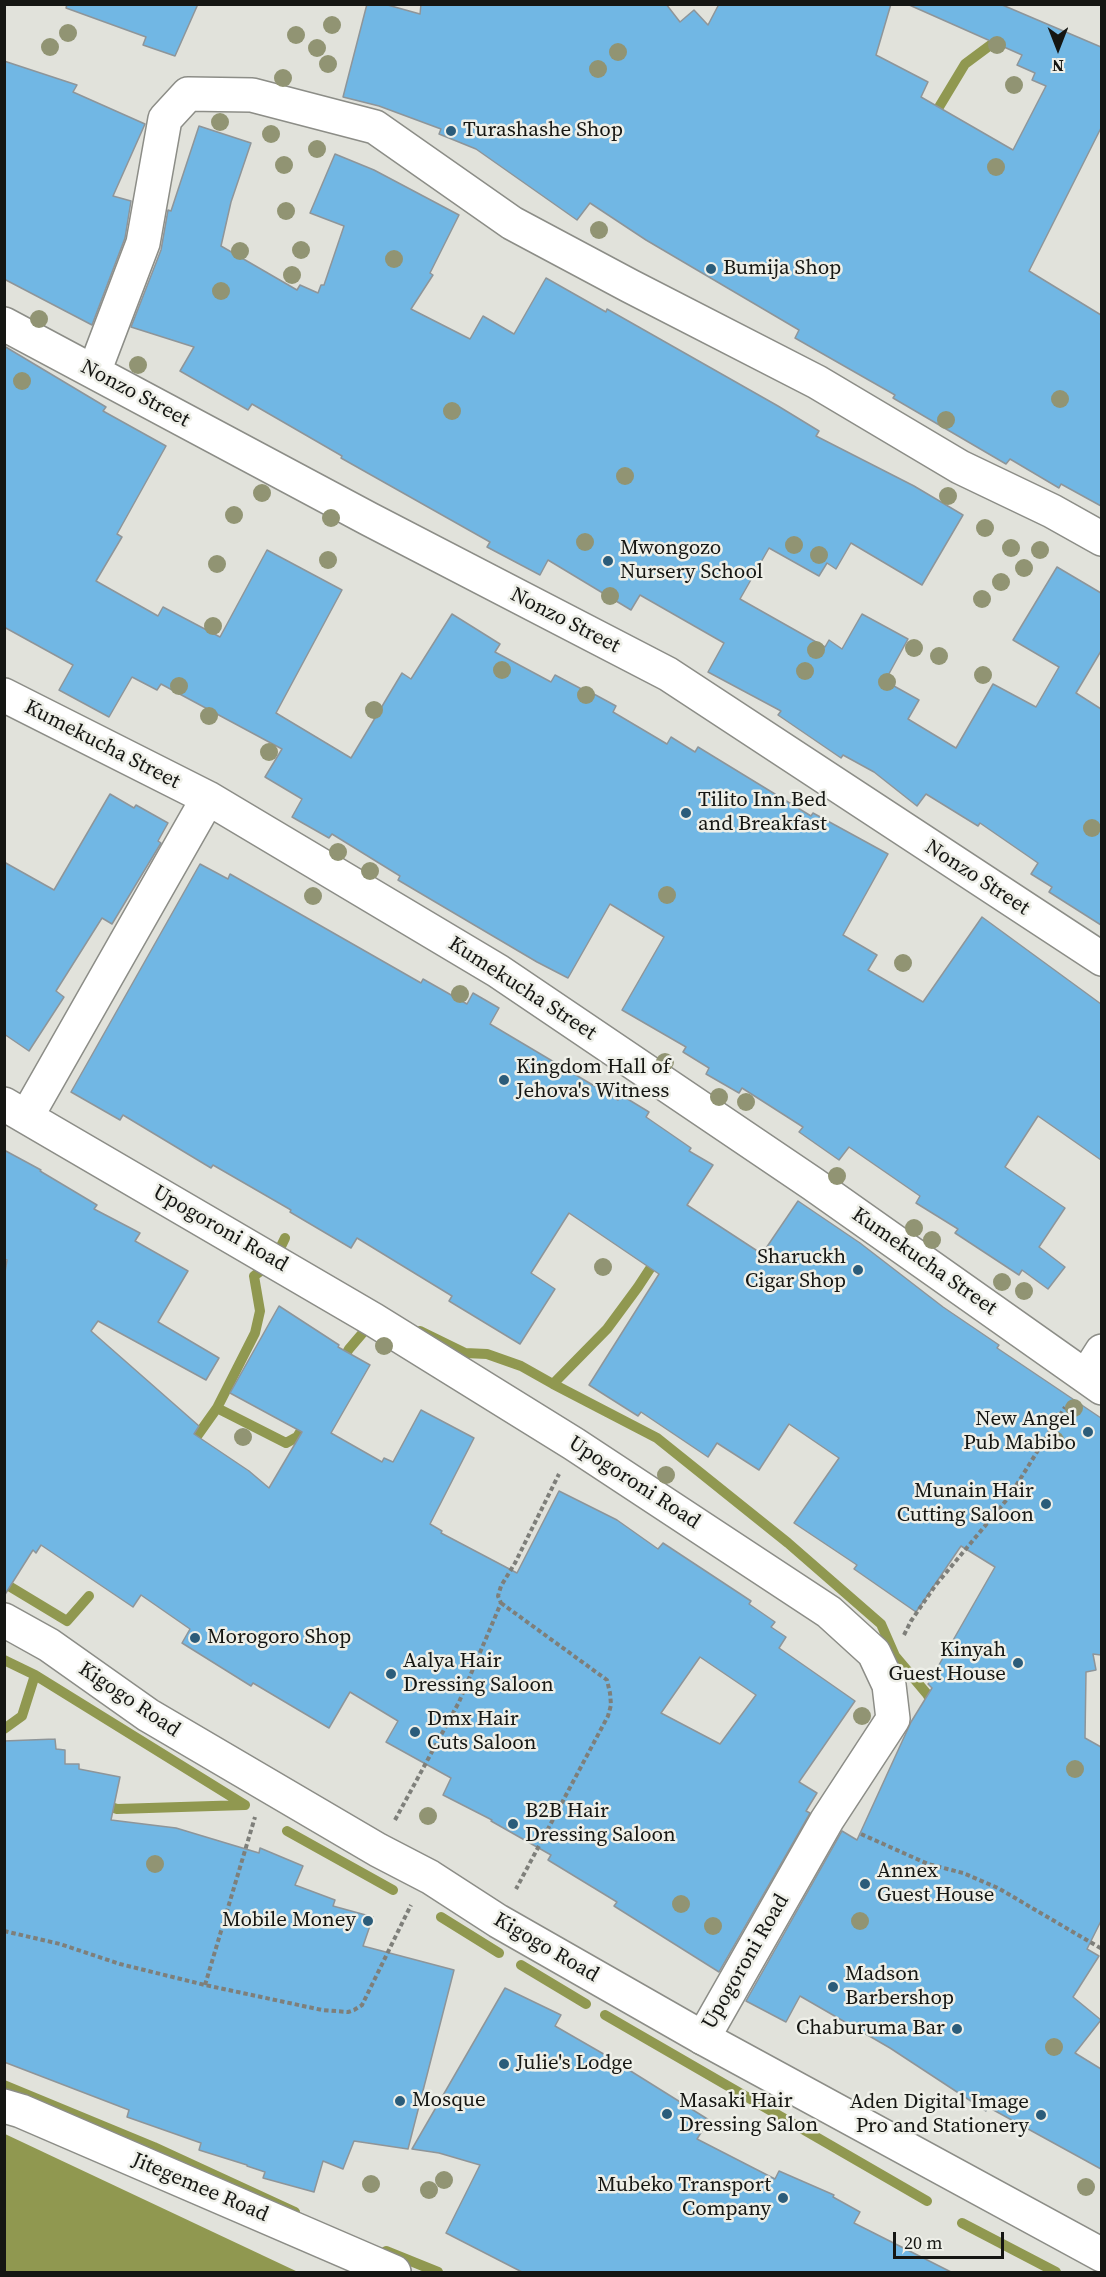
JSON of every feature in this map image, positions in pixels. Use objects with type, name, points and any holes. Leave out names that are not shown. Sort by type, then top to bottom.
[{"type":"street","points":[[94,372],[143,243],[165,119],[188,94],[252,95],[375,127],[512,222],[630,286],[818,382],[960,467],[1052,511],[1101,539]]},
{"type":"street","name":"Nonzo Street","points":[[4,324],[369,519],[668,674],[1101,959]]},
{"type":"street","name":"Kumekucha Street","points":[[4,695],[208,798],[507,977],[1096,1372]]},
{"type":"street","points":[[16,1110],[208,798]]},
{"type":"street","name":"Upogoroni Road","points":[[16,1110],[374,1320],[574,1444],[829,1612],[874,1653],[885,1674],[893,1719],[827,1820],[703,2037]]},
{"type":"street","name":"Kigogo Road","points":[[4,1620],[49,1645],[148,1715],[378,1850],[430,1877],[498,1922],[1101,2255]]},
{"type":"street","name":"Jitegemee Road","points":[[4,2106],[21,2110],[394,2272]]},
{"type":"path","points":[[885,1674],[920,1607],[1009,1497],[1032,1457],[1096,1372]]},
{"type":"path","points":[[498,1922],[608,1716],[611,1706],[607,1680],[501,1603],[498,1593],[574,1444]]},
{"type":"path","points":[[378,1850],[459,1702],[501,1603]]},
{"type":"path","points":[[205,1985],[265,1785]]},
{"type":"path","points":[[827,1820],[928,1864],[963,1873],[998,1888],[1101,1950]]},
{"type":"path","points":[[4,1931],[60,1944],[120,1964],[205,1985],[322,2010],[354,2010],[362,2005],[413,1901],[430,1877]]},
{"type":"shaded area","points":[[5,2134],[298,2272],[5,2272]]},
{"type":"building","points":[[67,4],[198,4],[175,56],[143,45],[146,37],[66,8]]},
{"type":"building","points":[[367,4],[384,4],[420,14],[421,4],[666,4],[680,22],[694,10],[708,25],[719,4],[891,4],[876,55],[928,82],[921,97],[1013,150],[1046,86],[1032,80],[1035,73],[1017,65],[1022,55],[907,4],[1000,4],[1101,47],[1101,128],[1029,271],[1101,315],[1101,506],[1061,484],[1059,488],[1010,459],[1006,464],[893,398],[895,395],[795,338],[799,330],[646,240],[590,203],[577,220],[476,149],[439,134],[441,129],[379,106],[343,97]]},
{"type":"building","points":[[4,61],[77,85],[73,92],[145,124],[113,196],[131,201],[125,238],[92,325],[4,279]]},
{"type":"building","points":[[199,126],[251,143],[231,202],[221,246],[297,290],[300,285],[318,293],[321,285],[324,285],[344,226],[310,213],[335,154],[374,170],[459,215],[430,273],[433,275],[411,309],[470,339],[483,316],[514,334],[546,278],[606,312],[607,309],[778,406],[819,431],[816,436],[914,486],[963,515],[922,585],[851,543],[836,569],[827,563],[819,576],[769,548],[740,599],[825,647],[829,640],[842,649],[862,614],[908,639],[885,681],[919,700],[908,719],[956,748],[993,684],[1036,707],[1059,667],[1013,640],[1057,567],[1101,593],[1101,651],[1076,693],[1101,709],[1101,925],[1049,892],[1052,887],[1031,874],[1038,863],[980,823],[978,826],[926,794],[917,806],[874,772],[843,755],[841,758],[778,715],[781,711],[708,672],[724,643],[640,595],[631,610],[548,560],[540,575],[487,547],[490,542],[341,458],[342,456],[252,404],[248,410],[180,371],[194,347],[131,327],[161,250],[168,210],[171,211]]},
{"type":"building","points":[[4,346],[106,407],[103,411],[166,446],[117,534],[122,537],[96,581],[158,616],[163,607],[220,637],[267,550],[342,590],[276,713],[351,758],[402,673],[411,679],[452,614],[500,644],[495,652],[551,682],[555,675],[592,693],[616,706],[613,712],[667,744],[671,737],[695,752],[698,747],[811,816],[813,813],[888,854],[843,935],[877,955],[868,970],[923,1002],[982,917],[1101,1004],[1101,1160],[1038,1116],[1005,1167],[1065,1208],[1039,1247],[1065,1267],[1048,1289],[1022,1270],[1019,1275],[955,1233],[958,1229],[916,1203],[920,1196],[849,1147],[839,1160],[799,1132],[803,1127],[742,1088],[739,1093],[706,1074],[709,1068],[683,1052],[686,1047],[622,1010],[664,937],[610,904],[568,978],[398,880],[400,876],[332,834],[329,838],[292,817],[302,799],[265,777],[282,749],[161,684],[157,690],[132,677],[109,717],[59,690],[73,665],[4,627]]},
{"type":"building","points":[[110,794],[168,823],[158,841],[161,843],[112,924],[102,918],[56,991],[64,997],[29,1051],[4,1034],[4,862],[54,890]]},
{"type":"building","points":[[200,864],[228,879],[230,874],[421,983],[423,979],[467,1004],[473,993],[499,1008],[490,1024],[618,1100],[621,1095],[649,1112],[646,1117],[691,1148],[689,1151],[713,1165],[687,1205],[762,1254],[798,1201],[860,1243],[943,1307],[999,1345],[997,1348],[1101,1418],[1101,1655],[1093,1654],[1096,1670],[1086,1672],[1085,1738],[1101,1747],[1101,1921],[1087,1949],[1099,1956],[1073,1997],[1101,2020],[1075,2053],[1101,2069],[1101,2169],[988,2107],[986,2111],[890,2048],[800,1996],[786,2022],[746,2001],[842,1831],[857,1840],[911,1722],[932,1688],[928,1684],[995,1567],[961,1546],[916,1612],[854,1569],[857,1565],[794,1523],[839,1458],[789,1424],[759,1470],[717,1443],[708,1457],[641,1412],[638,1416],[589,1385],[659,1274],[569,1213],[531,1273],[555,1289],[520,1344],[449,1301],[452,1296],[357,1238],[351,1248],[213,1165],[211,1168],[123,1115],[120,1120],[71,1092]]},
{"type":"building","points":[[4,1150],[97,1205],[94,1209],[140,1233],[135,1241],[188,1271],[158,1322],[219,1358],[206,1380],[98,1321],[91,1331],[199,1426],[194,1434],[249,1471],[269,1488],[302,1432],[230,1393],[279,1306],[339,1345],[338,1347],[370,1365],[331,1433],[382,1462],[384,1458],[393,1462],[421,1410],[474,1438],[430,1524],[442,1531],[441,1533],[517,1573],[559,1491],[617,1520],[658,1549],[663,1543],[751,1601],[749,1604],[775,1622],[771,1627],[786,1637],[779,1648],[855,1701],[799,1782],[817,1793],[806,1811],[810,1813],[719,1972],[614,1906],[617,1902],[548,1860],[551,1855],[492,1820],[443,1795],[451,1778],[386,1742],[398,1721],[350,1692],[329,1728],[253,1683],[251,1686],[182,1643],[190,1629],[141,1595],[133,1607],[41,1545],[36,1553],[33,1550],[4,1596],[4,1279],[7,1260],[4,1259]],"holes":[[[700,1657],[756,1695],[720,1744],[661,1713]]]},
{"type":"building","points":[[55,1739],[56,1749],[65,1750],[65,1764],[79,1764],[79,1769],[120,1777],[111,1820],[176,1828],[259,1853],[260,1848],[303,1866],[295,1885],[335,1900],[333,1906],[373,1917],[363,1946],[454,1970],[408,2149],[354,2141],[343,2169],[323,2161],[314,2192],[263,2178],[265,2172],[199,2150],[201,2143],[127,2117],[129,2110],[4,2062],[4,1741]]},
{"type":"building","points":[[505,1988],[561,2015],[555,2026],[621,2064],[709,2120],[697,2139],[775,2179],[779,2171],[834,2195],[833,2197],[860,2212],[854,2223],[951,2272],[522,2272],[446,2233],[480,2165],[439,2153],[412,2149]]},
{"type":"waterway","points":[[933,117],[965,64],[1004,35]]},
{"type":"waterway","points":[[190,1446],[217,1408],[255,1333],[260,1311],[254,1276],[274,1261],[285,1238]]},
{"type":"waterway","points":[[420,1331],[465,1353],[487,1354],[521,1366],[553,1384],[607,1329],[657,1258]]},
{"type":"waterway","points":[[340,1364],[349,1349],[372,1322]]},
{"type":"waterway","points":[[553,1384],[657,1438],[788,1543],[881,1624],[895,1656],[927,1694],[934,1706]]},
{"type":"waterway","points":[[217,1408],[286,1443],[297,1437],[308,1419]]},
{"type":"waterway","points":[[4,1583],[67,1621],[89,1596]]},
{"type":"waterway","points":[[4,1660],[35,1675],[245,1805]]},
{"type":"waterway","points":[[4,1729],[22,1716],[35,1675]]},
{"type":"waterway","points":[[102,1804],[117,1809],[245,1805]]},
{"type":"waterway","points":[[287,1831],[393,1890]]},
{"type":"waterway","points":[[441,1917],[499,1953]]},
{"type":"waterway","points":[[521,1965],[586,2004]]},
{"type":"waterway","points":[[605,2015],[927,2201]]},
{"type":"waterway","points":[[4,2085],[154,2147],[295,2212]]},
{"type":"waterway","points":[[962,2223],[1056,2272]]},
{"type":"waterway","points":[[386,2251],[438,2272]]},
{"type":"place","name":"Turashashe Shop","points":[[451,131]]},
{"type":"place","name":"Bumija Shop","points":[[711,269]]},
{"type":"place","name":"Mwongozo Nursery School","points":[[608,561]]},
{"type":"place","name":"Tilito Inn Bed and Breakfast","points":[[686,813]]},
{"type":"place","name":"Kingdom Hall of Jehova's Witness","points":[[504,1080]]},
{"type":"place","name":"Sharuckh Cigar Shop","points":[[858,1270]]},
{"type":"place","name":"New Angel Pub Mabibo","points":[[1088,1432]]},
{"type":"place","name":"Munain Hair Cutting Saloon","points":[[1046,1504]]},
{"type":"place","name":"Morogoro Shop","points":[[195,1638]]},
{"type":"place","name":"Kinyah Guest House","points":[[1018,1663]]},
{"type":"place","name":"Aalya Hair Dressing Saloon","points":[[391,1674]]},
{"type":"place","name":"Dmx Hair Cuts Saloon","points":[[415,1732]]},
{"type":"place","name":"B2B Hair Dressing Saloon","points":[[513,1824]]},
{"type":"place","name":"Annex Guest House","points":[[865,1884]]},
{"type":"place","name":"Mobile Money","points":[[368,1921]]},
{"type":"place","name":"Madson Barbershop","points":[[833,1987]]},
{"type":"place","name":"Chaburuma Bar","points":[[957,2029]]},
{"type":"place","name":"Julie's Lodge","points":[[504,2064]]},
{"type":"place","name":"Mosque","points":[[400,2101]]},
{"type":"place","name":"Masaki Hair Dressing Salon","points":[[667,2114]]},
{"type":"place","name":"Aden Digital Image Pro and Stationery","points":[[1041,2115]]},
{"type":"place","name":"Mubeko Transport Company","points":[[783,2198]]}]
